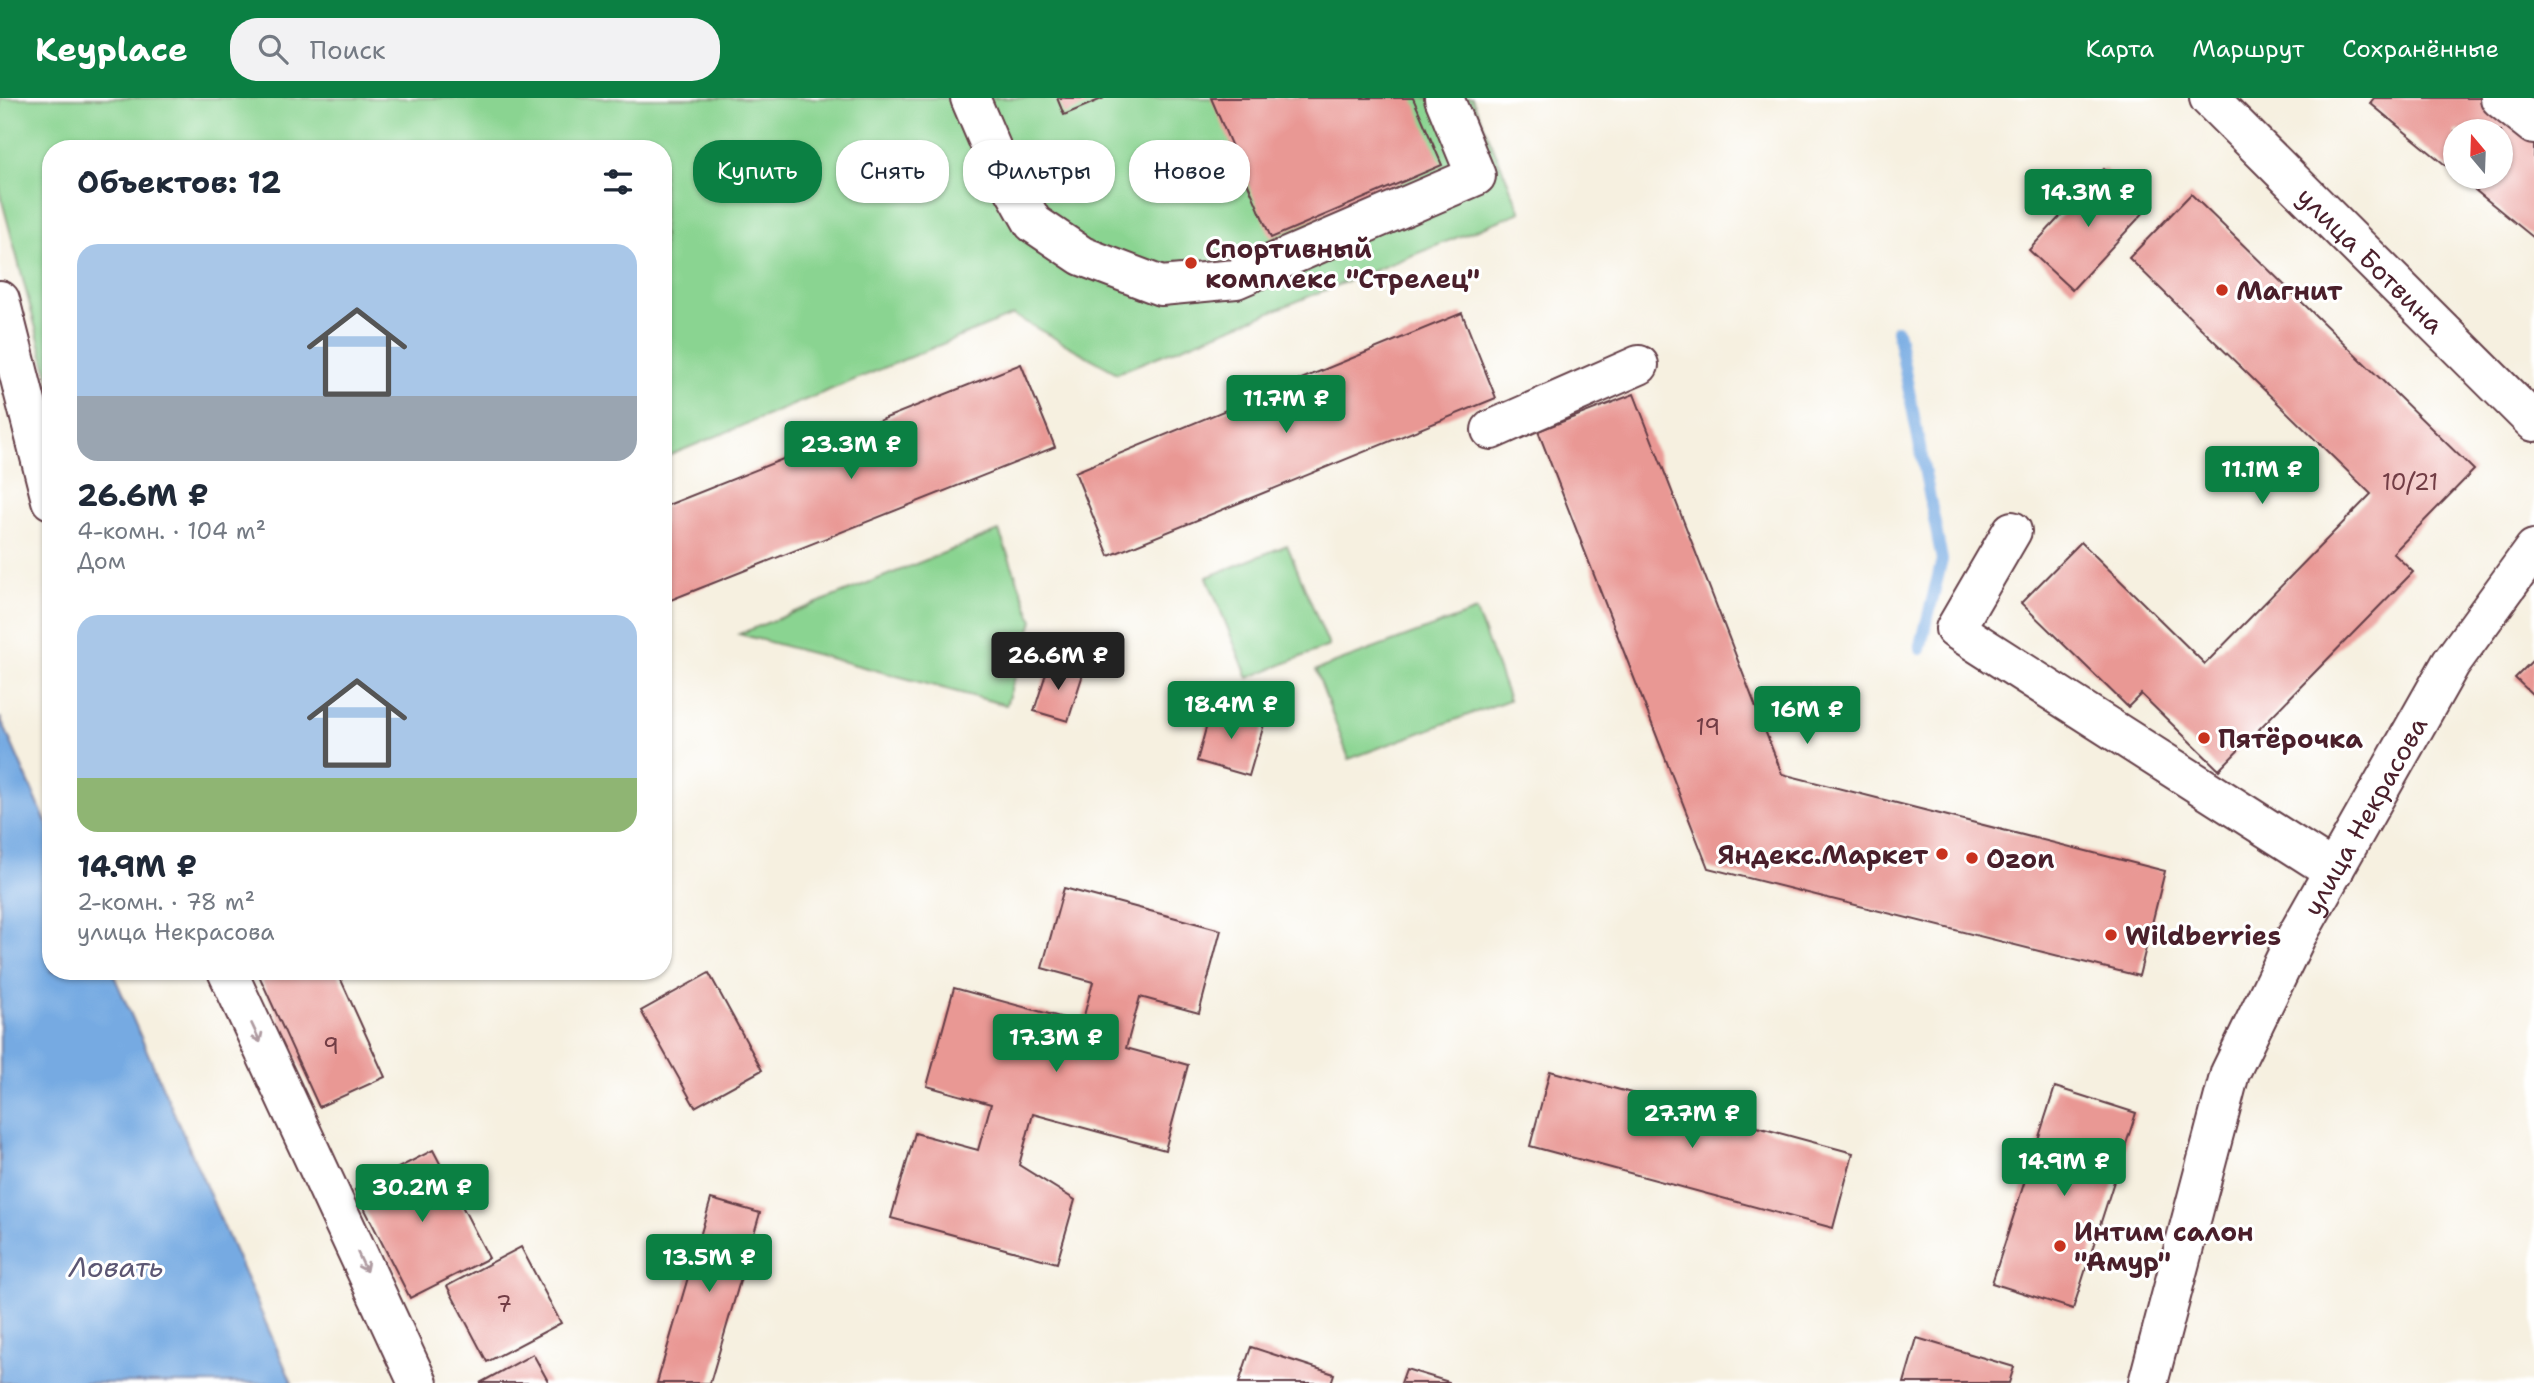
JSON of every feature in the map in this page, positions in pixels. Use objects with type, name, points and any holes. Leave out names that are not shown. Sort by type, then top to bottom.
[{"type":"street","points":[[970,98],[994,154],[1033,223],[1082,256],[1161,286],[1236,279],[1476,176],[1444,98]]},
{"type":"street","name":"улица Ботвина","points":[[2209,98],[2534,422]]},
{"type":"street","points":[[2500,98],[2534,125]]},
{"type":"street","points":[[0,300],[42,465]]},
{"type":"street","points":[[1491,430],[1639,365]]},
{"type":"street","points":[[2012,531],[1955,629],[2334,871]]},
{"type":"street","name":"улица Некрасова","points":[[2148,1383],[2230,1073],[2296,937],[2451,663],[2534,549]]},
{"type":"street","points":[[231,980],[418,1383]]},
{"type":"green space","points":[[0,98],[1472,98],[1521,212],[1117,373],[1013,315],[672,454],[672,140],[42,140],[42,351],[0,193]]},
{"type":"green space","points":[[999,531],[1033,621],[1006,705],[739,634]]},
{"type":"green space","points":[[1287,545],[1329,646],[1248,678],[1207,577]]},
{"type":"green space","points":[[1476,611],[1509,700],[1349,759],[1316,670]]},
{"type":"water","name":"Ловать","points":[[0,717],[42,813],[42,980],[116,980],[292,1383],[0,1383]]},
{"type":"building","points":[[1057,98],[1104,98],[1064,115]]},
{"type":"building","points":[[1211,98],[1413,98],[1442,165],[1271,238],[1250,189],[1250,140],[1229,140]]},
{"type":"building","points":[[2374,98],[2480,98],[2505,119],[2443,119],[2443,163],[2370,103]]},
{"type":"building","points":[[2513,126],[2534,143],[2534,238],[2474,189],[2513,189]]},
{"type":"building","points":[[2104,169],[2147,209],[2072,290],[2029,250]]},
{"type":"building","points":[[2191,194],[2474,470],[2393,553],[2413,572],[2219,770],[2141,694],[2128,707],[2021,603],[2081,542],[2205,664],[2371,494],[2129,258]]},
{"type":"building","points":[[1462,313],[1496,398],[1109,556],[1075,472]]},
{"type":"building","points":[[1021,364],[1055,447],[672,599],[672,503]]},
{"type":"building","points":[[1634,394],[1782,774],[2165,871],[2139,976],[1708,868],[1538,431]]},
{"type":"building","points":[[2534,659],[2534,696],[2515,678]]},
{"type":"building","points":[[1049,664],[1083,674],[1068,721],[1034,711]]},
{"type":"building","points":[[1212,706],[1265,721],[1249,776],[1197,761]]},
{"type":"building","points":[[1064,888],[1221,930],[1199,1013],[1140,997],[1126,1048],[1188,1065],[1165,1150],[1033,1114],[1019,1165],[1075,1200],[1057,1263],[891,1218],[915,1133],[978,1150],[991,1104],[927,1086],[954,988],[1082,1023],[1093,982],[1042,968]]},
{"type":"building","points":[[709,973],[762,1070],[695,1107],[641,1011]]},
{"type":"building","points":[[261,980],[341,980],[385,1077],[319,1107]]},
{"type":"building","points":[[1550,1071],[1853,1153],[1833,1228],[1530,1146]]},
{"type":"building","points":[[2055,1087],[2136,1113],[2073,1309],[1992,1283]]},
{"type":"building","points":[[433,1150],[489,1258],[410,1298],[355,1190]]},
{"type":"building","points":[[711,1199],[760,1213],[710,1383],[657,1383]]},
{"type":"building","points":[[521,1247],[561,1323],[487,1362],[447,1286]]},
{"type":"building","points":[[1917,1338],[2014,1367],[2009,1383],[1904,1383]]},
{"type":"building","points":[[1251,1347],[1334,1374],[1331,1383],[1239,1383]]},
{"type":"building","points":[[533,1354],[549,1383],[480,1383]]},
{"type":"building","points":[[1406,1369],[1449,1382],[1449,1383],[1401,1383]]},
{"type":"waterway","points":[[1897,330],[1942,560],[1920,649]]},
{"type":"place","name":"Спортивный комплекс \"Стрелец\"","points":[[1191,263]]},
{"type":"place","name":"Магнит","points":[[2222,290]]},
{"type":"place","name":"Пятёрочка","points":[[2204,738]]},
{"type":"place","name":"Яндекс.Маркет","points":[[1942,854]]},
{"type":"place","name":"Ozon","points":[[1972,858]]},
{"type":"place","name":"Wildberries","points":[[2111,935]]},
{"type":"place","name":"Интим салон \"Амур\"","points":[[2060,1246]]}]
